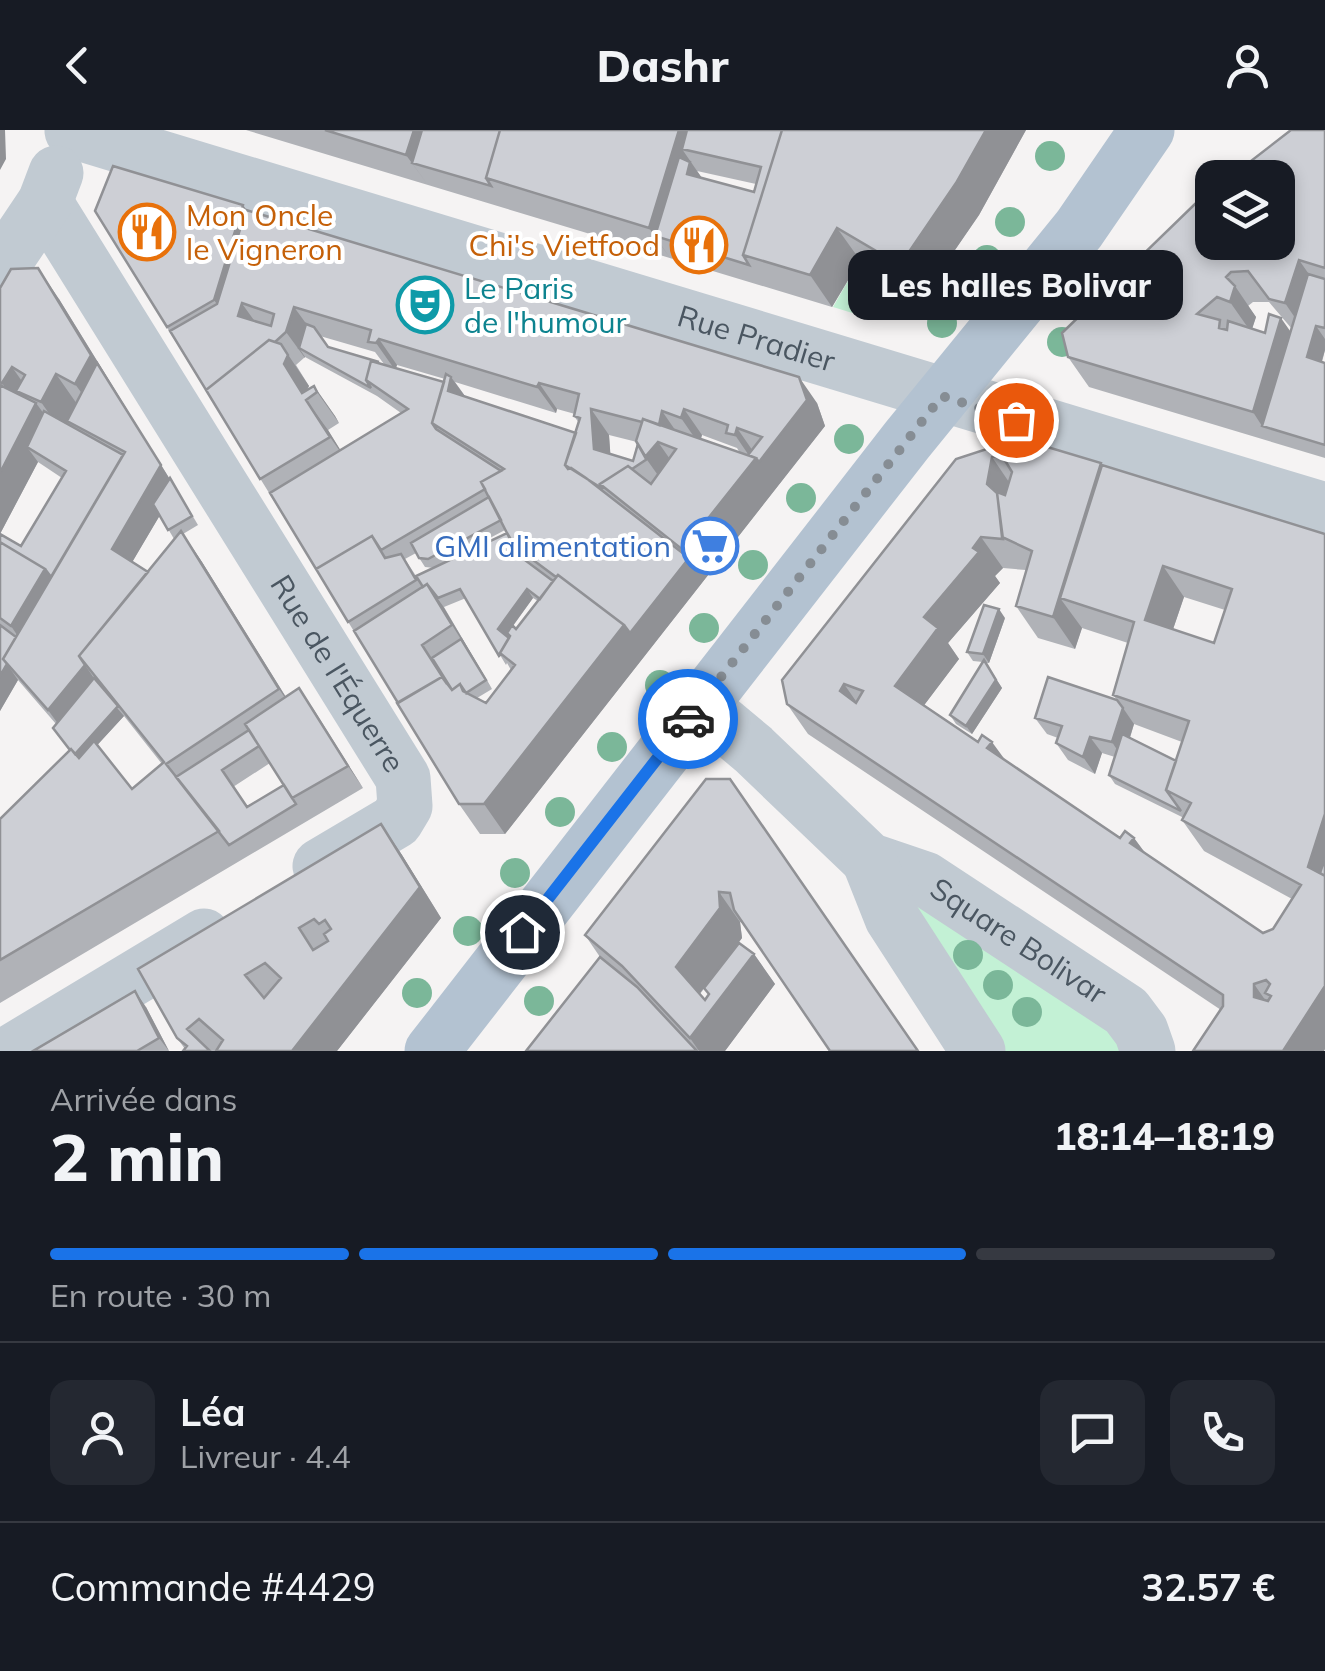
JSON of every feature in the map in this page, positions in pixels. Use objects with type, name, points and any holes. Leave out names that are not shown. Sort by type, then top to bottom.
[{"type":"main road","points":[[432,1051],[942,396],[1079,230],[1148,130]]},
{"type":"street","name":"Rue Pradier","points":[[72,131],[1325,510]]},
{"type":"street","points":[[0,270],[45,202],[72,131]]},
{"type":"street","name":"Rue de l'Équerre","points":[[13,1051],[396,820],[405,806],[404,778],[45,202]]},
{"type":"street","name":"Square Bolivar","points":[[700,704],[869,860],[925,879],[1126,1011],[1142,1031],[1148,1051]]},
{"type":"street","name":"Square Bolivar","points":[[869,860],[892,918],[978,1051]]},
{"type":"green space","points":[[860,260],[922,298],[862,316],[833,307]]},
{"type":"green space","points":[[916,893],[1115,1023],[1123,1051],[995,1051],[904,906]]},
{"type":"building","points":[[325,130],[414,130],[406,155]]},
{"type":"building","points":[[422,130],[500,130],[486,178],[491,186],[412,163]]},
{"type":"building","points":[[500,130],[679,130],[649,228],[486,178]]},
{"type":"building","points":[[687,130],[782,130],[743,255],[749,265],[655,236],[679,157],[690,162],[687,174],[754,192],[761,167],[682,149]]},
{"type":"building","points":[[782,130],[986,130],[956,183],[900,265],[837,228],[810,275],[743,255]]},
{"type":"building","points":[[1291,130],[1325,130],[1325,268],[1299,260],[1285,303],[1269,299],[1248,271],[1231,272],[1226,277],[1235,286],[1230,302],[1217,297],[1197,314],[1220,320],[1219,328],[1227,330],[1228,321],[1265,333],[1269,314],[1281,318],[1253,412],[1068,357],[1062,333],[1195,204],[1195,260],[1295,260],[1295,160],[1252,160]]},
{"type":"building","points":[[113,166],[243,205],[214,300],[167,327],[95,211]]},
{"type":"building","points":[[246,210],[799,377],[807,400],[759,462],[748,455],[762,437],[737,428],[735,435],[726,433],[728,425],[684,409],[681,418],[662,411],[659,425],[591,409],[594,449],[633,461],[638,444],[647,459],[600,484],[603,489],[565,465],[580,418],[574,416],[579,394],[539,383],[537,387],[379,339],[376,343],[368,342],[371,330],[294,307],[286,332],[275,342],[269,340],[206,390],[170,331],[217,304]],"holes":[[[242,303],[274,314],[271,326],[238,316]]]},
{"type":"building","points":[[38,268],[91,355],[75,384],[56,374],[41,402],[16,391],[25,375],[12,367],[0,382],[0,288],[11,269]]},
{"type":"building","points":[[1308,274],[1325,279],[1325,328],[1316,326],[1307,357],[1325,363],[1325,445],[1262,426]]},
{"type":"building","points":[[306,324],[314,327],[328,347],[379,362],[371,361],[366,380],[371,388],[299,348]]},
{"type":"building","points":[[269,340],[281,344],[288,355],[284,364],[302,393],[314,386],[317,392],[306,400],[330,437],[260,479],[206,390]]},
{"type":"building","points":[[371,361],[444,382],[432,423],[501,471],[481,482],[485,489],[381,550],[372,536],[316,569],[270,493],[408,409],[366,380]]},
{"type":"building","points":[[97,363],[161,465],[112,549],[148,572],[79,656],[85,665],[48,710],[3,659],[125,452],[67,421]]},
{"type":"building","points":[[446,374],[451,377],[448,391],[576,433],[565,465],[568,469],[586,478],[689,558],[630,633],[558,575],[513,545],[481,482],[504,469],[432,423]]},
{"type":"building","points":[[0,385],[36,403],[0,473]]},
{"type":"building","points":[[44,411],[123,455],[51,577],[45,569],[0,542],[0,534],[21,546],[66,471],[27,447]]},
{"type":"building","points":[[643,419],[756,458],[683,550],[600,484],[628,466],[651,484],[676,449],[658,442],[645,457],[636,441]]},
{"type":"building","points":[[1014,437],[1101,463],[1053,617],[1016,606],[1032,551],[1002,537],[997,492],[1005,495],[1012,472],[995,444]]},
{"type":"building","points":[[996,446],[1001,455],[992,457],[987,484],[997,493],[1003,539],[981,537],[973,548],[979,552],[924,617],[938,628],[895,686],[978,742],[982,735],[992,742],[987,748],[1120,838],[1125,831],[1134,838],[1130,843],[1263,933],[1273,929],[1301,885],[1182,820],[1191,803],[1166,790],[1189,721],[1113,695],[1134,622],[1060,598],[1102,465],[1325,534],[1325,814],[1308,867],[1325,876],[1325,986],[1283,1051],[1193,1051],[1223,1006],[1223,995],[787,704],[782,680],[956,459]],"holes":[[[1163,566],[1232,589],[1214,643],[1145,620]],[[844,684],[863,691],[856,703],[840,691]],[[1266,980],[1270,984],[1265,993],[1271,996],[1268,1001],[1254,997],[1254,984]]]},
{"type":"building","points":[[170,478],[192,516],[168,530],[153,504]]},
{"type":"building","points":[[489,497],[501,520],[428,559],[419,558],[411,543]]},
{"type":"building","points":[[181,531],[279,689],[166,764],[219,831],[0,960],[0,819],[71,749],[79,758],[94,741],[132,789],[164,762],[79,656]]},
{"type":"building","points":[[507,533],[522,558],[553,581],[540,599],[527,589],[498,629],[509,638],[499,656],[460,589],[438,598],[416,576]]},
{"type":"building","points":[[372,536],[385,558],[401,554],[416,580],[348,622],[316,569]]},
{"type":"building","points":[[0,542],[45,569],[11,626],[0,618]]},
{"type":"building","points":[[558,575],[624,625],[484,804],[459,804],[397,703],[442,677],[452,690],[460,684],[463,691],[486,703],[515,665],[500,653],[510,636],[507,633],[512,625],[516,629]]},
{"type":"building","points":[[427,584],[452,625],[422,645],[447,684],[442,677],[398,703],[354,631]]},
{"type":"building","points":[[984,605],[999,609],[983,654],[967,652]]},
{"type":"building","points":[[0,625],[16,637],[3,659],[7,664],[0,676]]},
{"type":"building","points":[[461,639],[486,680],[466,693],[460,684],[452,690],[432,658]]},
{"type":"building","points":[[984,660],[996,680],[966,726],[950,715]]},
{"type":"building","points":[[1048,677],[1117,700],[1123,708],[1112,742],[1090,737],[1083,757],[1056,743],[1062,726],[1035,718]]},
{"type":"building","points":[[94,678],[118,706],[75,754],[53,728]]},
{"type":"building","points":[[299,688],[348,766],[292,798],[245,724]]},
{"type":"building","points":[[249,730],[259,746],[222,770],[247,807],[284,785],[296,804],[229,845],[176,777]]},
{"type":"building","points":[[1122,734],[1176,761],[1166,790],[1181,811],[1109,775]]},
{"type":"building","points":[[706,779],[730,779],[918,1051],[830,1051],[734,910],[730,893],[719,892],[720,908],[676,967],[705,1000],[709,994],[704,988],[739,943],[754,954],[690,1038],[622,966],[585,935]]},
{"type":"building","points":[[381,824],[420,887],[292,1051],[216,1051],[223,1040],[199,1019],[187,1029],[210,1051],[183,1051],[187,1046],[177,1038],[138,969]],"holes":[[[314,919],[319,924],[325,920],[331,929],[324,934],[328,941],[313,950],[299,928]],[[265,963],[281,978],[264,998],[245,975]]]},
{"type":"building","points":[[600,957],[637,987],[697,1051],[526,1051]]},
{"type":"building","points":[[135,991],[159,1038],[137,1051],[33,1051]]},
{"type":"way so far","points":[[688,719],[942,396],[1016,420]]},
{"type":"place","name":"Mon Oncle le Vigneron","points":[[147,232]]},
{"type":"place","name":"Chi's Vietfood","points":[[699,245]]},
{"type":"place","name":"Le Paris de l'humour","points":[[425,305]]},
{"type":"place","name":"Les halles Bolivar","points":[[1016,420]]},
{"type":"place","name":"GMI alimentation","points":[[710,546]]},
{"type":"route","points":[[522,932],[688,719]]}]
